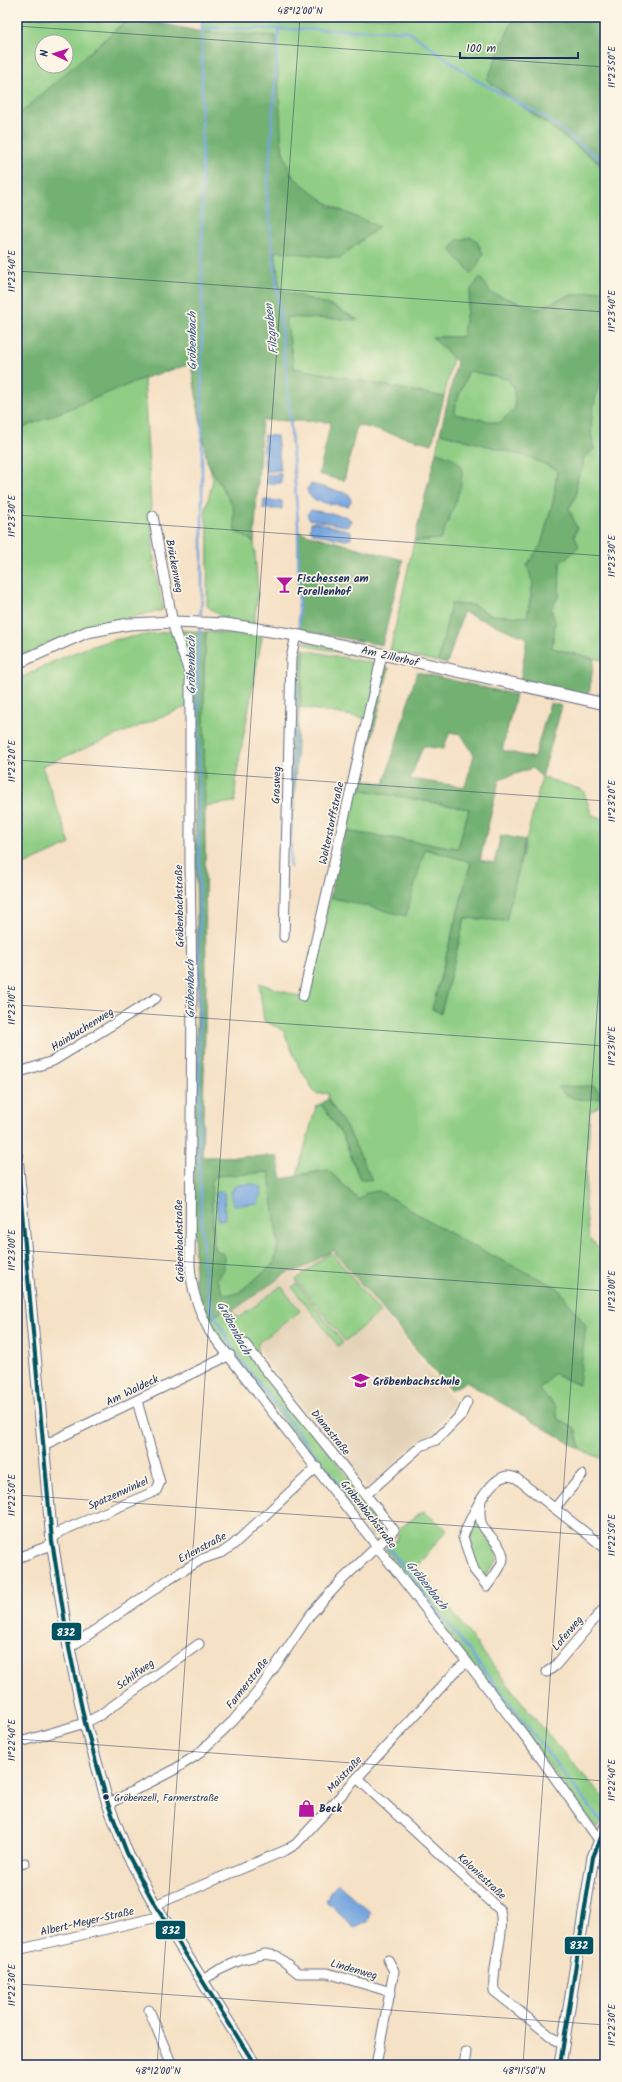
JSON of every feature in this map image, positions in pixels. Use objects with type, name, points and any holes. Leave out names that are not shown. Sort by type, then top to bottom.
[{"type":"street","name":"Brückenweg","points":[[153,516],[174,622]]},
{"type":"street","name":"Am Zillerhof","points":[[17,663],[87,632],[129,624],[174,622],[199,623],[256,628],[296,634],[382,655],[605,704]]},
{"type":"street","name":"Gröbenbachstraße","points":[[174,622],[174,629],[190,675],[190,863],[192,985],[190,1129],[191,1282],[200,1312],[210,1332],[230,1355],[317,1467],[384,1540],[467,1662],[603,1836]]},
{"type":"street","name":"Grasweg","points":[[284,936],[291,658],[296,634]]},
{"type":"street","name":"Wolterstorffstraße","points":[[303,996],[382,655]]},
{"type":"street","name":"Hainbuchenweg","points":[[17,1073],[53,1061],[156,998]]},
{"type":"street","points":[[17,1157],[19,1197],[44,1445],[52,1541],[69,1648],[85,1723],[108,1804],[127,1853],[155,1905],[255,2065]]},
{"type":"street","name":"Dianastraße","points":[[245,1344],[394,1530],[384,1540]]},
{"type":"street","name":"Am Waldeck","points":[[44,1445],[230,1355]]},
{"type":"street","name":"Spatzenwinkel","points":[[17,1558],[46,1547],[59,1532],[156,1491],[160,1482],[137,1401]]},
{"type":"street","points":[[366,1495],[421,1446],[436,1440],[461,1415],[467,1402]]},
{"type":"street","name":"Erlenstraße","points":[[69,1648],[168,1580],[202,1559],[223,1552],[233,1545],[317,1467]]},
{"type":"street","points":[[555,1508],[582,1475]]},
{"type":"street","points":[[481,1500],[481,1522],[485,1530],[502,1551],[503,1560],[487,1586],[474,1570],[463,1537],[481,1500],[499,1479],[508,1476],[516,1478],[605,1548]]},
{"type":"street","name":"Farmerstraße","points":[[108,1804],[172,1771],[197,1755],[233,1721],[260,1690],[310,1615],[384,1540]]},
{"type":"street","name":"Loferweg","points":[[546,1672],[555,1666],[605,1607]]},
{"type":"street","name":"Schilfweg","points":[[17,1743],[85,1723],[100,1715],[199,1644]]},
{"type":"street","name":"Maistraße","points":[[155,1905],[286,1850],[296,1844],[457,1670],[467,1662]]},
{"type":"street","name":"Koloniestraße","points":[[357,1778],[500,1910],[503,1921],[493,1979],[494,1991],[558,2042],[564,2043]]},
{"type":"street","points":[[560,2065],[593,1857],[603,1836]]},
{"type":"street","name":"Albert-Meyer-Straße","points":[[17,1950],[162,1916]]},
{"type":"street","name":"Lindenweg","points":[[203,1980],[217,1971],[241,1960],[265,1954],[277,1956],[298,1973],[327,1973],[391,1992]]},
{"type":"street","points":[[376,2065],[394,1971],[388,1960]]},
{"type":"street","points":[[149,2010],[172,2065]]},
{"type":"street","points":[[464,2065],[466,2052]]},
{"type":"shaded area","name":"Gröbenbachschule","points":[[333,1250],[454,1402],[433,1434],[421,1440],[367,1488],[266,1361],[258,1343],[232,1311],[288,1272],[297,1271]]},
{"type":"green space","points":[[17,17],[130,17],[74,66],[74,34],[34,34],[34,74],[65,74],[17,116]]},
{"type":"green space","points":[[130,17],[202,32],[276,36],[282,150],[292,176],[330,206],[379,227],[339,258],[275,251],[280,290],[335,307],[358,320],[286,317],[294,368],[444,397],[432,444],[357,425],[344,481],[319,474],[331,422],[262,420],[254,542],[235,531],[233,507],[207,461],[191,364],[144,378],[17,430],[17,116],[65,74],[74,74],[74,66]]},
{"type":"green space","points":[[134,17],[191,17],[192,21]]},
{"type":"green space","points":[[202,17],[514,17],[487,80],[605,167],[605,285],[602,290],[568,296],[537,309],[491,293],[480,278],[471,290],[462,337],[432,337],[453,358],[444,397],[294,368],[285,317],[357,320],[335,307],[280,290],[275,250],[339,258],[379,227],[344,212],[322,200],[302,185],[293,176],[287,166],[283,150],[278,110],[276,36],[202,32]]},
{"type":"green space","points":[[514,17],[605,17],[605,167],[487,80]]},
{"type":"green space","points":[[471,237],[476,240],[483,254],[477,267],[471,273],[450,250],[457,240]]},
{"type":"green space","points":[[480,277],[491,293],[537,309],[568,296],[602,290],[605,285],[606,350],[603,370],[592,415],[591,426],[594,449],[583,459],[583,467],[577,480],[576,494],[569,508],[577,529],[574,535],[579,546],[567,558],[560,561],[559,596],[551,609],[555,622],[552,648],[594,659],[589,695],[520,681],[527,638],[463,612],[447,664],[438,662],[451,604],[473,605],[491,615],[527,617],[533,584],[527,565],[541,545],[554,498],[557,470],[529,457],[440,433],[457,362],[432,337],[462,337],[471,290]],"holes":[[[469,371],[508,379],[514,388],[515,409],[499,423],[454,414],[457,400]]]},
{"type":"green space","points":[[605,358],[605,661],[552,648],[555,622],[551,609],[559,596],[560,561],[567,558],[577,529],[569,508],[576,494],[577,480],[583,467],[583,459],[594,448],[591,426],[592,415],[596,391]]},
{"type":"green space","points":[[191,363],[208,462],[208,464],[207,461]]},
{"type":"green space","points":[[469,371],[508,379],[514,388],[515,409],[499,423],[454,415],[457,400]]},
{"type":"green space","points":[[144,378],[154,561],[163,610],[83,628],[17,659],[17,430]]},
{"type":"green space","points":[[440,433],[529,457],[557,470],[554,498],[541,545],[528,565],[533,583],[527,618],[491,615],[473,605],[452,604],[438,662],[390,651],[414,541],[441,539],[452,458],[436,452]]},
{"type":"green space","points":[[436,452],[451,457],[461,468],[462,474],[459,493],[441,539],[414,541]]},
{"type":"green space","points":[[208,464],[233,507],[235,531],[254,542],[258,592],[254,623],[227,621],[207,606],[208,534],[205,513],[213,479]]},
{"type":"green space","points":[[298,532],[403,560],[382,645],[299,630]]},
{"type":"green space","points":[[177,630],[193,704],[42,766],[70,844],[17,868],[17,680],[64,657],[100,643]]},
{"type":"green space","points":[[177,630],[206,632],[204,671],[206,986],[202,1157],[277,1156],[282,1179],[328,1170],[358,1200],[366,1193],[379,1191],[463,1241],[558,1288],[586,1326],[579,1385],[553,1373],[539,1390],[556,1406],[558,1420],[575,1428],[581,1450],[466,1382],[450,1390],[333,1250],[297,1271],[288,1272],[232,1311],[228,1307],[208,1321],[195,1282],[193,1131],[198,988],[193,704]],"holes":[[[269,1172],[278,1245],[274,1264],[238,1293],[224,1295],[216,1279],[224,1270],[224,1254],[214,1249],[211,1180],[217,1176]]]},
{"type":"green space","points":[[206,632],[262,637],[236,777],[235,802],[204,806],[204,671]]},
{"type":"green space","points":[[300,640],[373,655],[376,659],[312,647]]},
{"type":"green space","points":[[295,643],[305,650],[297,740],[294,811],[290,810]]},
{"type":"green space","points":[[305,650],[382,665],[369,719],[300,707]]},
{"type":"green space","points":[[382,665],[389,668],[362,779],[384,784],[417,672],[516,695],[502,750],[534,758],[550,703],[562,706],[542,777],[532,768],[499,780],[480,860],[494,863],[501,835],[525,840],[506,921],[465,918],[441,1013],[432,1009],[471,862],[425,849],[406,916],[330,897],[344,831],[458,848],[469,809],[352,788]],"holes":[[[450,732],[461,734],[474,755],[465,787],[410,779],[423,746],[443,749]]]},
{"type":"green space","points":[[542,777],[583,790],[592,815],[605,819],[605,1102],[590,1112],[585,1203],[589,1238],[605,1253],[605,1460],[581,1450],[575,1428],[558,1420],[556,1406],[538,1390],[553,1373],[578,1385],[463,1241],[379,1191],[359,1200],[328,1170],[297,1175],[316,1107],[321,1104],[343,1136],[360,1179],[371,1179],[349,1132],[328,1099],[328,1093],[316,1094],[299,1067],[283,1030],[264,1021],[259,983],[307,999],[330,897],[405,915],[425,849],[471,862],[432,1009],[441,1013],[465,918],[506,920]]},
{"type":"green space","points":[[352,788],[469,809],[458,848],[344,831]]},
{"type":"green space","points":[[594,1086],[604,1097],[585,1100],[573,1098],[562,1092],[558,1087]]},
{"type":"green space","points":[[328,1099],[349,1132],[372,1180],[360,1179],[343,1136],[321,1104]]},
{"type":"green space","points":[[270,1172],[278,1245],[274,1264],[238,1293],[223,1295],[216,1278],[211,1180],[216,1176]]},
{"type":"green space","points":[[331,1252],[380,1312],[345,1341],[296,1280]]},
{"type":"green space","points":[[297,1284],[343,1343],[338,1346],[292,1287]]},
{"type":"green space","points":[[281,1286],[300,1311],[258,1343],[257,1362],[362,1494],[358,1499],[381,1530],[374,1536],[213,1331],[208,1321],[228,1307],[239,1318]]},
{"type":"green space","points":[[423,1511],[447,1530],[417,1566],[531,1714],[605,1798],[605,1814],[597,1829],[385,1549],[397,1540],[399,1529]]},
{"type":"green space","points":[[476,1519],[494,1548],[498,1559],[485,1577],[480,1577],[470,1548],[470,1534]]},
{"type":"water","points":[[264,435],[277,436],[281,470],[266,472],[264,461]]},
{"type":"water","points":[[281,474],[281,483],[267,484],[267,475]]},
{"type":"water","points":[[311,484],[349,494],[351,501],[348,506],[330,504],[312,498],[307,489]]},
{"type":"water","points":[[264,500],[282,501],[282,509],[263,509]]},
{"type":"water","points":[[311,510],[345,516],[351,520],[349,525],[345,526],[309,519],[307,514]]},
{"type":"water","points":[[315,522],[351,531],[351,539],[345,540],[313,533],[310,530],[311,523]]},
{"type":"water","points":[[252,1184],[262,1187],[258,1204],[234,1205],[231,1192],[236,1185]]},
{"type":"water","points":[[216,1192],[224,1192],[225,1219],[218,1220]]},
{"type":"water","points":[[338,1884],[370,1912],[367,1922],[354,1928],[326,1901],[331,1891]]},
{"type":"waterway","name":"Gröbenbach","points":[[200,621],[202,598],[202,17]]},
{"type":"waterway","points":[[202,28],[408,31],[476,80],[545,117],[605,163]]},
{"type":"waterway","name":"Filzgraben","points":[[279,29],[267,196],[285,362],[298,524],[299,626]]},
{"type":"waterway","name":"Gröbenbach","points":[[200,626],[198,648],[200,985],[199,1161],[204,1275],[211,1308],[235,1353],[382,1539]]},
{"type":"waterway","points":[[290,867],[298,647]]},
{"type":"waterway","name":"Gröbenbach","points":[[385,1543],[604,1825]]},
{"type":"transit line","name":"832","points":[[17,1157],[52,1541],[69,1648],[85,1723],[108,1804],[127,1853],[155,1905],[255,2065]]},
{"type":"transit line","name":"832","points":[[560,2065],[593,1857],[605,1828]]},
{"type":"place","name":"Fischessen am Forellenhof","points":[[284,584]]},
{"type":"place","name":"Gröbenbachschule","points":[[360,1381]]},
{"type":"place","name":"Gröbenzell, Farmerstraße","points":[[106,1797]]},
{"type":"place","name":"Beck","points":[[306,1808]]}]
